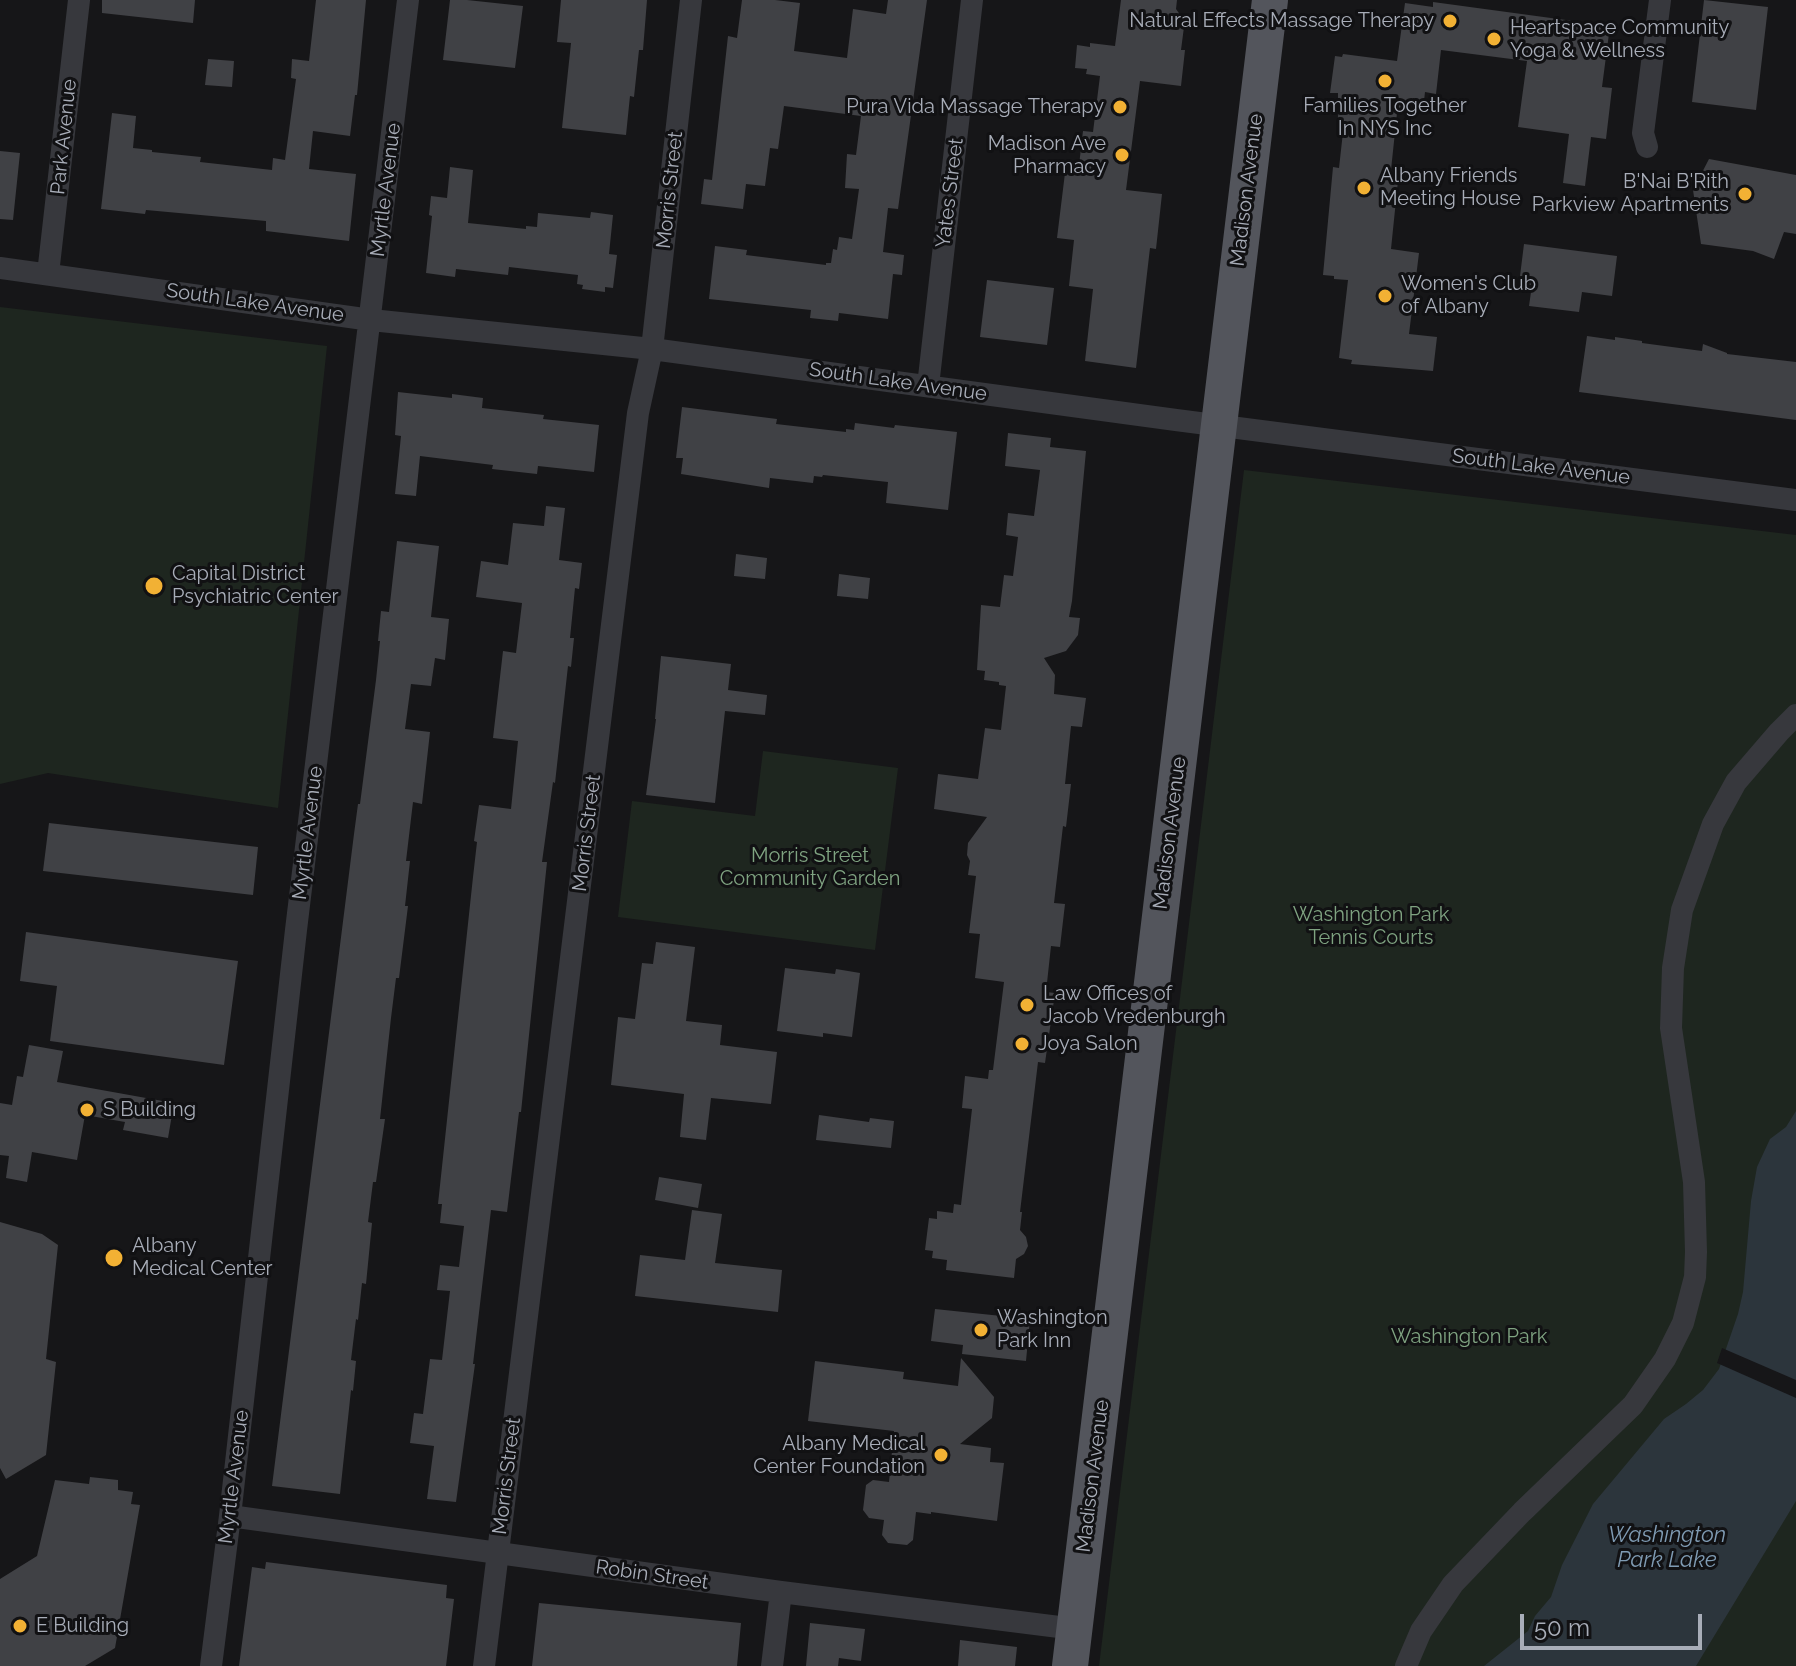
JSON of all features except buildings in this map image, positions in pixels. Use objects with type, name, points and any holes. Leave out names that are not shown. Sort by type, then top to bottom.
[{"type":"main road","name":"Madison Avenue","points":[[1070,1666],[1270,0]]},
{"type":"street","name":"Park Avenue","points":[[48,274],[79,0]]},
{"type":"street","name":"Myrtle Avenue","points":[[211,1666],[292,956],[408,0]]},
{"type":"street","name":"Morris Street","points":[[484,1666],[638,413],[652,349],[691,0]]},
{"type":"street","name":"Yates Street","points":[[928,386],[972,0]]},
{"type":"street","points":[[1647,147],[1643,133],[1660,0]]},
{"type":"street","name":"South Lake Avenue","points":[[0,268],[371,320],[652,349],[1796,500]]},
{"type":"street","points":[[1406,1666],[1421,1631],[1453,1584],[1633,1405],[1665,1359],[1683,1323],[1695,1277],[1696,1252],[1694,1182],[1671,1028],[1673,968],[1682,910],[1713,824],[1736,782],[1796,715]]},
{"type":"street","name":"Robin Street","points":[[230,1516],[1075,1629]]},
{"type":"street","points":[[772,1666],[781,1592]]},
{"type":"green space","name":"Capital District Psychiatric Center","points":[[0,307],[327,346],[278,808],[48,773],[0,784]]},
{"type":"green space","name":"Washington Park","points":[[1244,470],[1796,535],[1796,1666],[1099,1666]]},
{"type":"green space","name":"Morris Street Community Garden","points":[[763,751],[898,768],[875,950],[618,917],[632,801],[755,816]]},
{"type":"water","name":"Washington Park Lake","points":[[1796,1111],[1796,1501],[1696,1666],[1484,1666],[1528,1631],[1535,1616],[1551,1597],[1562,1565],[1593,1504],[1664,1419],[1703,1390],[1719,1369],[1743,1292],[1757,1167],[1770,1139],[1786,1127]]},
{"type":"pier","points":[[1722,1348],[1796,1380],[1796,1398],[1717,1363]]},
{"type":"place","name":"Natural Effects Massage Therapy","points":[[1450,21]]},
{"type":"place","name":"Heartspace Community Yoga & Wellness","points":[[1494,39]]},
{"type":"place","name":"Families Together In NYS Inc","points":[[1385,81]]},
{"type":"place","name":"Pura Vida Massage Therapy","points":[[1120,107]]},
{"type":"place","name":"Madison Ave Pharmacy","points":[[1122,155]]},
{"type":"place","name":"Albany Friends Meeting House","points":[[1364,188]]},
{"type":"place","name":"B'Nai B'Rith Parkview Apartments","points":[[1745,194]]},
{"type":"place","name":"Women's Club of Albany","points":[[1385,296]]},
{"type":"place","name":"Capital District Psychiatric Center","points":[[154,586]]},
{"type":"place","name":"Law Offices of Jacob Vredenburgh","points":[[1027,1005]]},
{"type":"place","name":"Joya Salon","points":[[1022,1044]]},
{"type":"place","name":"S Building","points":[[87,1110]]},
{"type":"place","name":"Albany Medical Center","points":[[114,1258]]},
{"type":"place","name":"Washington Park Inn","points":[[981,1330]]},
{"type":"place","name":"Albany Medical Center Foundation","points":[[941,1455]]},
{"type":"place","name":"E Building","points":[[20,1626]]},
{"type":"park label","name":"Washington Park Tennis Courts","points":[[1371,926]]}]
